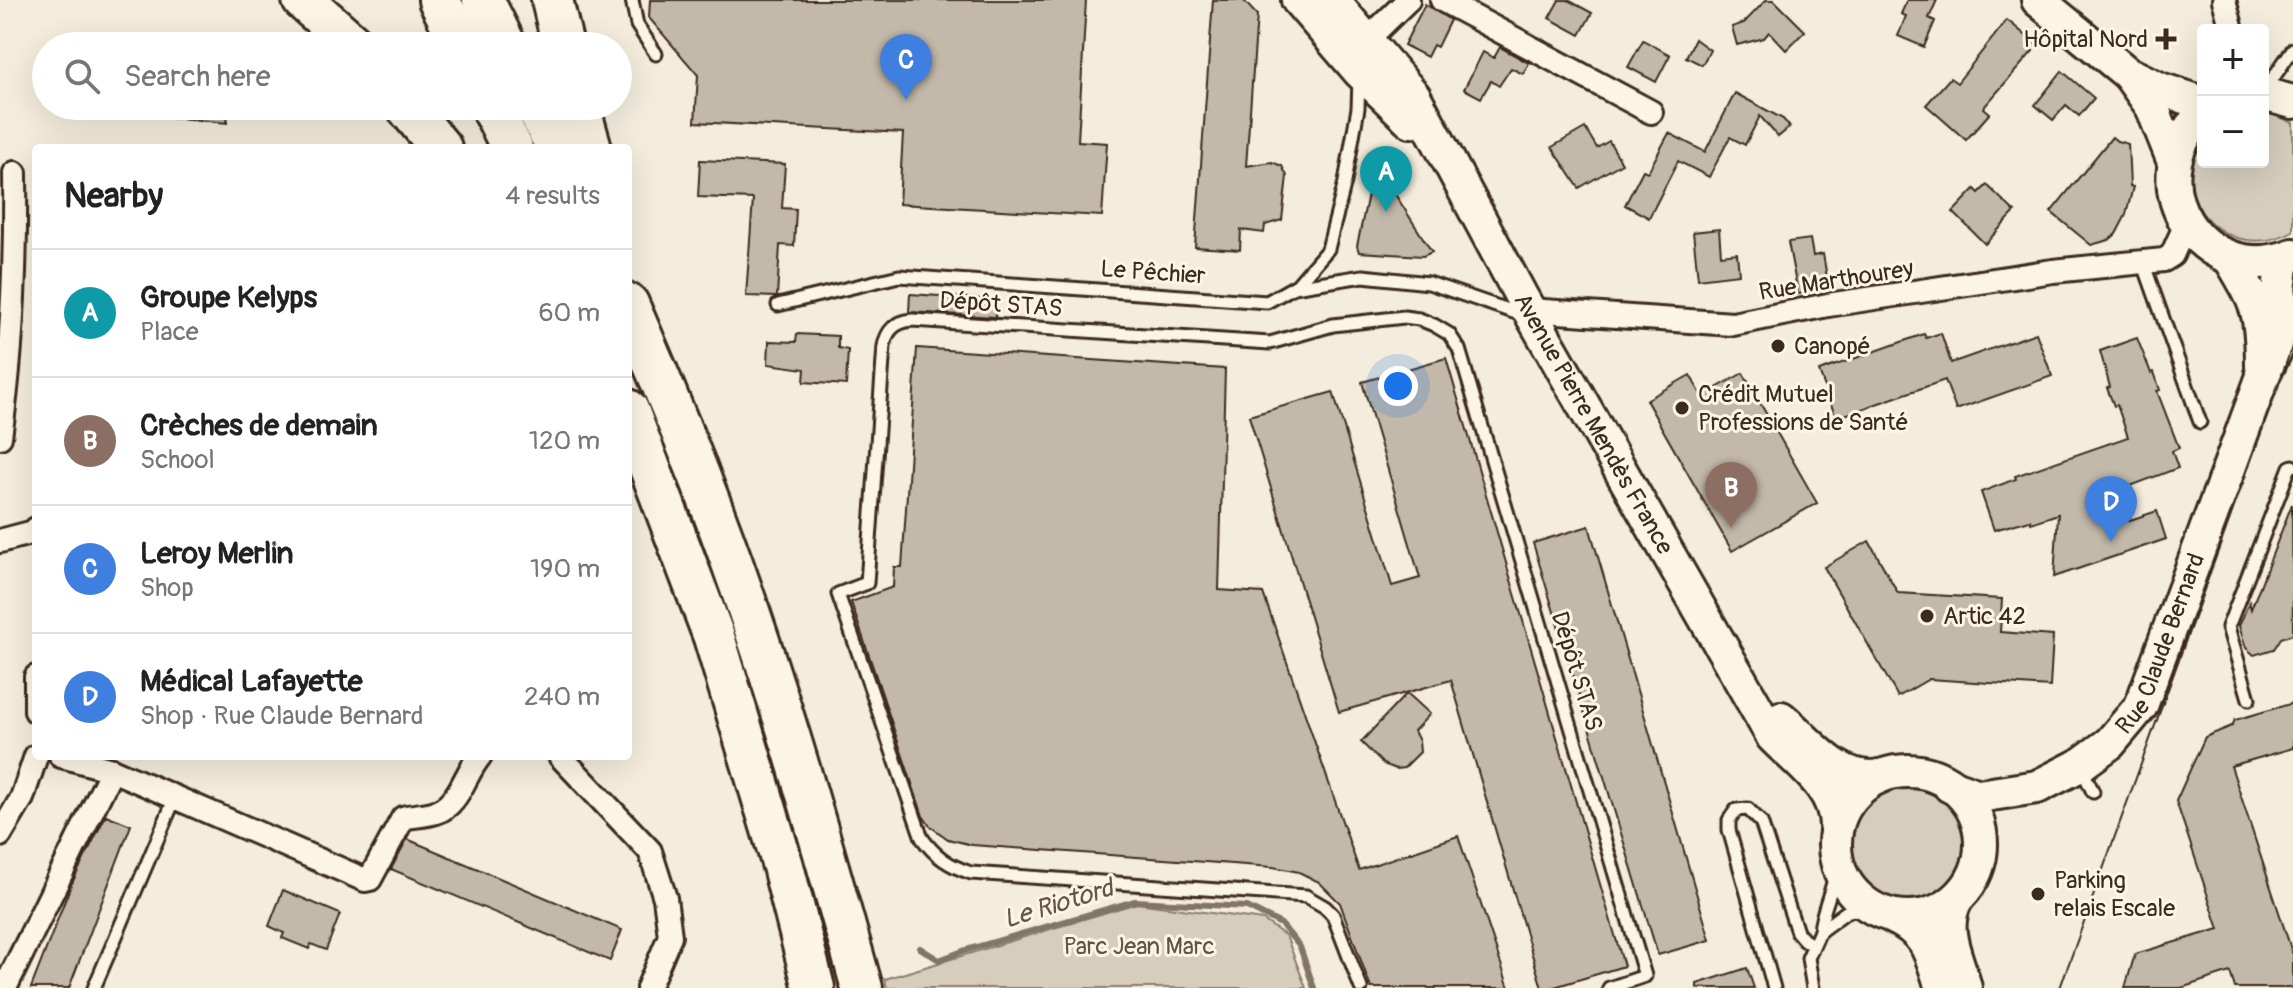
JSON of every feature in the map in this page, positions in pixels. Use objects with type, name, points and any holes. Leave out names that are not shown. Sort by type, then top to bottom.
[{"type":"highway","points":[[303,0],[339,32]]},
{"type":"highway","points":[[439,0],[455,32]]},
{"type":"highway","points":[[483,0],[499,32]]},
{"type":"highway","points":[[552,0],[560,32]]},
{"type":"highway","points":[[418,120],[438,144]]},
{"type":"highway","points":[[498,120],[510,144]]},
{"type":"highway","points":[[543,120],[555,144]]},
{"type":"highway","points":[[583,120],[590,144]]},
{"type":"highway","points":[[632,314],[712,509],[761,649],[798,760],[862,988]]},
{"type":"highway","points":[[632,422],[714,637],[783,866],[814,988]]},
{"type":"main road","name":"Avenue Pierre Mendès France","points":[[1298,0],[1360,72],[1445,154]]},
{"type":"main road","points":[[2038,0],[2127,73],[2160,89],[2197,101]]},
{"type":"main road","name":"Avenue Pierre Mendès France","points":[[1347,15],[1414,96],[1531,314],[1773,737],[1828,794],[1835,809],[1837,843]]},
{"type":"main road","points":[[2127,73],[2152,107],[2174,162]]},
{"type":"main road","points":[[2174,162],[2182,140],[2197,121]]},
{"type":"main road","name":"Rue Claude Bernard","points":[[2174,162],[2176,200],[2259,311],[2263,376]]},
{"type":"main road","points":[[2206,242],[2254,263],[2288,257]]},
{"type":"main road","name":"Rue Claude Bernard","points":[[1950,786],[1979,796],[2087,779],[2110,743],[2141,706],[2263,376],[2281,341],[2284,328],[2279,290],[2288,257]]},
{"type":"main road","name":"Avenue Pierre Mendès France","points":[[1748,691],[1840,768],[1860,778],[1880,776]]},
{"type":"main road","points":[[1942,988],[1925,940],[1912,927],[1868,904],[1854,893],[1842,873],[1837,843],[1851,797],[1880,776],[1915,772],[1940,779],[1962,795],[1974,813],[1982,847]]},
{"type":"main road","points":[[1965,988],[1949,933],[1949,916],[1956,900],[1970,882],[1982,847],[1996,820],[2037,787]]},
{"type":"main road","points":[[1890,916],[1908,919],[1930,916],[1956,900]]},
{"type":"street","points":[[1347,15],[1408,0]]},
{"type":"street","points":[[1442,0],[1651,112]]},
{"type":"street","points":[[2224,0],[2230,24]]},
{"type":"street","points":[[0,437],[16,270],[17,173]]},
{"type":"street","points":[[2147,261],[2171,257],[2206,242]]},
{"type":"street","name":"Rue Marthourey","points":[[1531,314],[1733,324],[1828,305],[2053,271],[2147,261]]},
{"type":"street","points":[[0,379],[5,402]]},
{"type":"street","points":[[0,541],[32,533]]},
{"type":"street","points":[[0,835],[22,798],[35,760]]},
{"type":"street","points":[[76,760],[112,770],[365,880],[370,879],[403,818],[436,812],[451,804],[476,760]]},
{"type":"street","points":[[564,760],[650,851],[665,898],[670,936],[648,988]]},
{"type":"street","points":[[5,988],[112,770]]},
{"type":"lane","points":[[632,0],[637,25],[656,54]]},
{"type":"lane","points":[[2280,97],[2293,49]]},
{"type":"lane","name":"Le Pêchier","points":[[778,305],[899,276],[1267,302],[1294,287],[1328,249],[1345,182],[1358,108],[1360,72]]},
{"type":"lane","points":[[2147,261],[2200,422]]},
{"type":"lane","points":[[1294,287],[1363,276],[1429,283],[1531,314]]},
{"type":"lane","name":"Dépôt STAS","points":[[1361,988],[1333,915],[1306,896],[971,873],[937,856],[922,838],[838,594],[867,583],[884,346],[885,338],[895,325],[912,320],[1270,343],[1333,325],[1404,317],[1419,319],[1449,334],[1459,349],[1645,976],[1609,988]]},
{"type":"lane","points":[[2249,699],[2228,627],[2290,467],[2293,466]]},
{"type":"lane","points":[[94,988],[175,798]]},
{"type":"lane","points":[[1774,988],[1729,830],[1729,820],[1736,810],[1748,809],[1761,822],[1797,932],[1812,945]]},
{"type":"lane","points":[[1813,988],[1808,965],[1837,871],[1837,843]]},
{"type":"lane","points":[[1820,931],[1853,910],[1890,916]]},
{"type":"green space","points":[[2269,113],[2293,123],[2293,231],[2269,240],[2247,240],[2226,233],[2209,221],[2197,205],[2191,185],[2197,154],[2197,168],[2269,168]]},
{"type":"green space","points":[[1908,783],[1931,787],[1951,800],[1964,820],[1968,843],[1964,866],[1951,886],[1931,899],[1908,903],[1885,899],[1865,886],[1852,866],[1848,843],[1852,820],[1865,800],[1885,787]]},
{"type":"green space","name":"Parc Jean Marc","points":[[1137,903],[1263,920],[1286,936],[1306,988],[887,988],[885,979]]},
{"type":"building","points":[[650,0],[1086,0],[1078,141],[1107,143],[1102,216],[899,204],[903,133],[695,122],[698,75],[649,18]]},
{"type":"building","points":[[1213,0],[1243,0],[1257,15],[1246,166],[1272,162],[1282,166],[1287,176],[1282,220],[1265,225],[1264,233],[1241,230],[1240,250],[1195,247]]},
{"type":"building","points":[[1559,0],[1568,0],[1592,13],[1580,35],[1549,18]]},
{"type":"building","points":[[1766,0],[1774,0],[1805,31],[1786,50],[1769,32],[1764,38],[1737,45],[1732,27],[1744,23]]},
{"type":"building","points":[[1907,0],[1937,0],[1929,18],[1935,21],[1924,47],[1898,36],[1906,16],[1901,14]]},
{"type":"building","points":[[1425,4],[1450,20],[1437,47],[1433,45],[1427,57],[1404,45]]},
{"type":"building","points":[[2007,20],[2035,43],[2030,49],[2033,51],[1985,106],[1990,113],[1966,140],[1926,105],[1950,78],[1957,83]]},
{"type":"building","points":[[1695,39],[1710,50],[1702,65],[1686,57]]},
{"type":"building","points":[[1643,40],[1670,55],[1656,82],[1628,67]]},
{"type":"building","points":[[1500,47],[1529,63],[1523,74],[1511,68],[1499,86],[1491,81],[1481,98],[1464,89],[1483,52],[1494,58]]},
{"type":"building","points":[[2062,71],[2094,98],[2079,116],[2066,105],[2053,120],[2035,105]]},
{"type":"building","points":[[1735,93],[1783,119],[1790,127],[1778,137],[1760,116],[1745,145],[1730,137],[1709,177],[1678,161],[1649,218],[1625,205],[1643,170],[1648,172],[1669,133],[1705,152]]},
{"type":"building","points":[[199,120],[227,120],[227,123]]},
{"type":"building","points":[[1585,128],[1597,148],[1609,141],[1622,163],[1579,188],[1552,147]]},
{"type":"building","points":[[2112,137],[2128,144],[2130,186],[2133,187],[2126,215],[2116,234],[2109,240],[2091,245],[2051,212]]},
{"type":"building","points":[[700,160],[785,164],[782,208],[796,209],[794,246],[780,245],[777,297],[746,296],[753,199],[698,197]]},
{"type":"building","points":[[1376,171],[1384,177],[1432,252],[1423,256],[1359,252],[1357,246],[1371,180]]},
{"type":"building","points":[[1987,185],[2015,212],[1985,244],[1953,212],[1975,189],[1979,193]]},
{"type":"building","points":[[1719,229],[1721,255],[1737,253],[1739,274],[1698,279],[1693,232]]},
{"type":"building","points":[[1810,239],[1813,256],[1823,254],[1829,289],[1798,294],[1788,242]]},
{"type":"building","points":[[910,294],[997,300],[995,317],[909,312]]},
{"type":"building","points":[[1941,333],[1951,363],[2036,333],[2052,376],[1956,410],[1945,380],[1836,418],[1819,371],[1924,334],[1926,338]]},
{"type":"building","points":[[797,334],[838,336],[838,348],[848,350],[846,385],[804,382],[805,369],[768,364],[769,341],[796,342]]},
{"type":"building","points":[[2137,338],[2151,373],[2154,372],[2160,390],[2157,391],[2179,448],[2172,451],[2178,468],[2117,491],[2127,521],[2157,511],[2166,539],[2054,577],[2058,514],[1994,530],[1981,492],[2016,479],[2015,476],[2128,437],[2117,405],[2114,406],[2107,388],[2110,387],[2100,351]]},
{"type":"building","points":[[917,348],[1225,369],[1219,590],[1263,593],[1359,870],[1458,836],[1509,988],[1371,988],[1340,903],[1319,882],[1299,872],[1273,867],[972,845],[948,839],[930,826],[923,816],[851,602],[893,587],[894,567],[902,567]]},
{"type":"building","points":[[1446,358],[1624,966],[1551,988],[1542,988],[1451,680],[1339,712],[1249,416],[1333,392],[1392,586],[1420,578],[1362,382]]},
{"type":"building","points":[[1743,373],[1817,503],[1732,551],[1646,400],[1690,375],[1702,396]]},
{"type":"building","points":[[2292,504],[2293,634],[2281,638],[2274,649],[2254,655],[2246,648],[2239,626],[2249,602],[2251,609]]},
{"type":"building","points":[[1589,526],[1710,940],[1658,955],[1533,543]]},
{"type":"building","name":"Artic 42","points":[[1869,541],[1898,593],[2002,599],[2000,632],[2053,636],[2050,687],[1929,679],[1898,697],[1824,567]]},
{"type":"building","points":[[1407,693],[1430,714],[1414,731],[1420,752],[1404,768],[1396,769],[1383,764],[1361,742]]},
{"type":"building","points":[[2293,703],[2293,748],[2231,766],[2293,955],[2293,988],[2235,988],[2230,972],[2181,988],[2125,988],[2135,954],[2219,929],[2176,801],[2205,737],[2232,726],[2235,720]]},
{"type":"building","points":[[106,815],[131,825],[69,988],[31,988],[71,885]]},
{"type":"building","points":[[407,839],[622,930],[610,961],[391,869]]},
{"type":"building","points":[[283,890],[340,914],[326,950],[311,944],[309,949],[282,938],[284,933],[269,926]]},
{"type":"building","points":[[1747,968],[1754,988],[1697,988],[1697,984]]},
{"type":"waterway","name":"Le Riotord","points":[[920,948],[939,960],[1135,901],[1247,907],[1281,924],[1300,947],[1314,988]]},
{"type":"tram line","points":[[2060,988],[2293,344]]},
{"type":"place","name":"Hôpital Nord","points":[[2166,39]]},
{"type":"place","name":"Leroy Merlin","points":[[906,100]]},
{"type":"place","name":"Groupe Kelyps","points":[[1386,212]]},
{"type":"place","name":"Canopé","points":[[1778,346]]},
{"type":"place","name":"Crédit Mutuel Professions de Santé","points":[[1682,408]]},
{"type":"place","name":"Crèches de demain","points":[[1731,528]]},
{"type":"place","name":"Médical Lafayette","points":[[2111,542]]},
{"type":"place","name":"Artic 42","points":[[1927,616]]},
{"type":"place","name":"Parking relais Escale","points":[[2038,894]]}]
